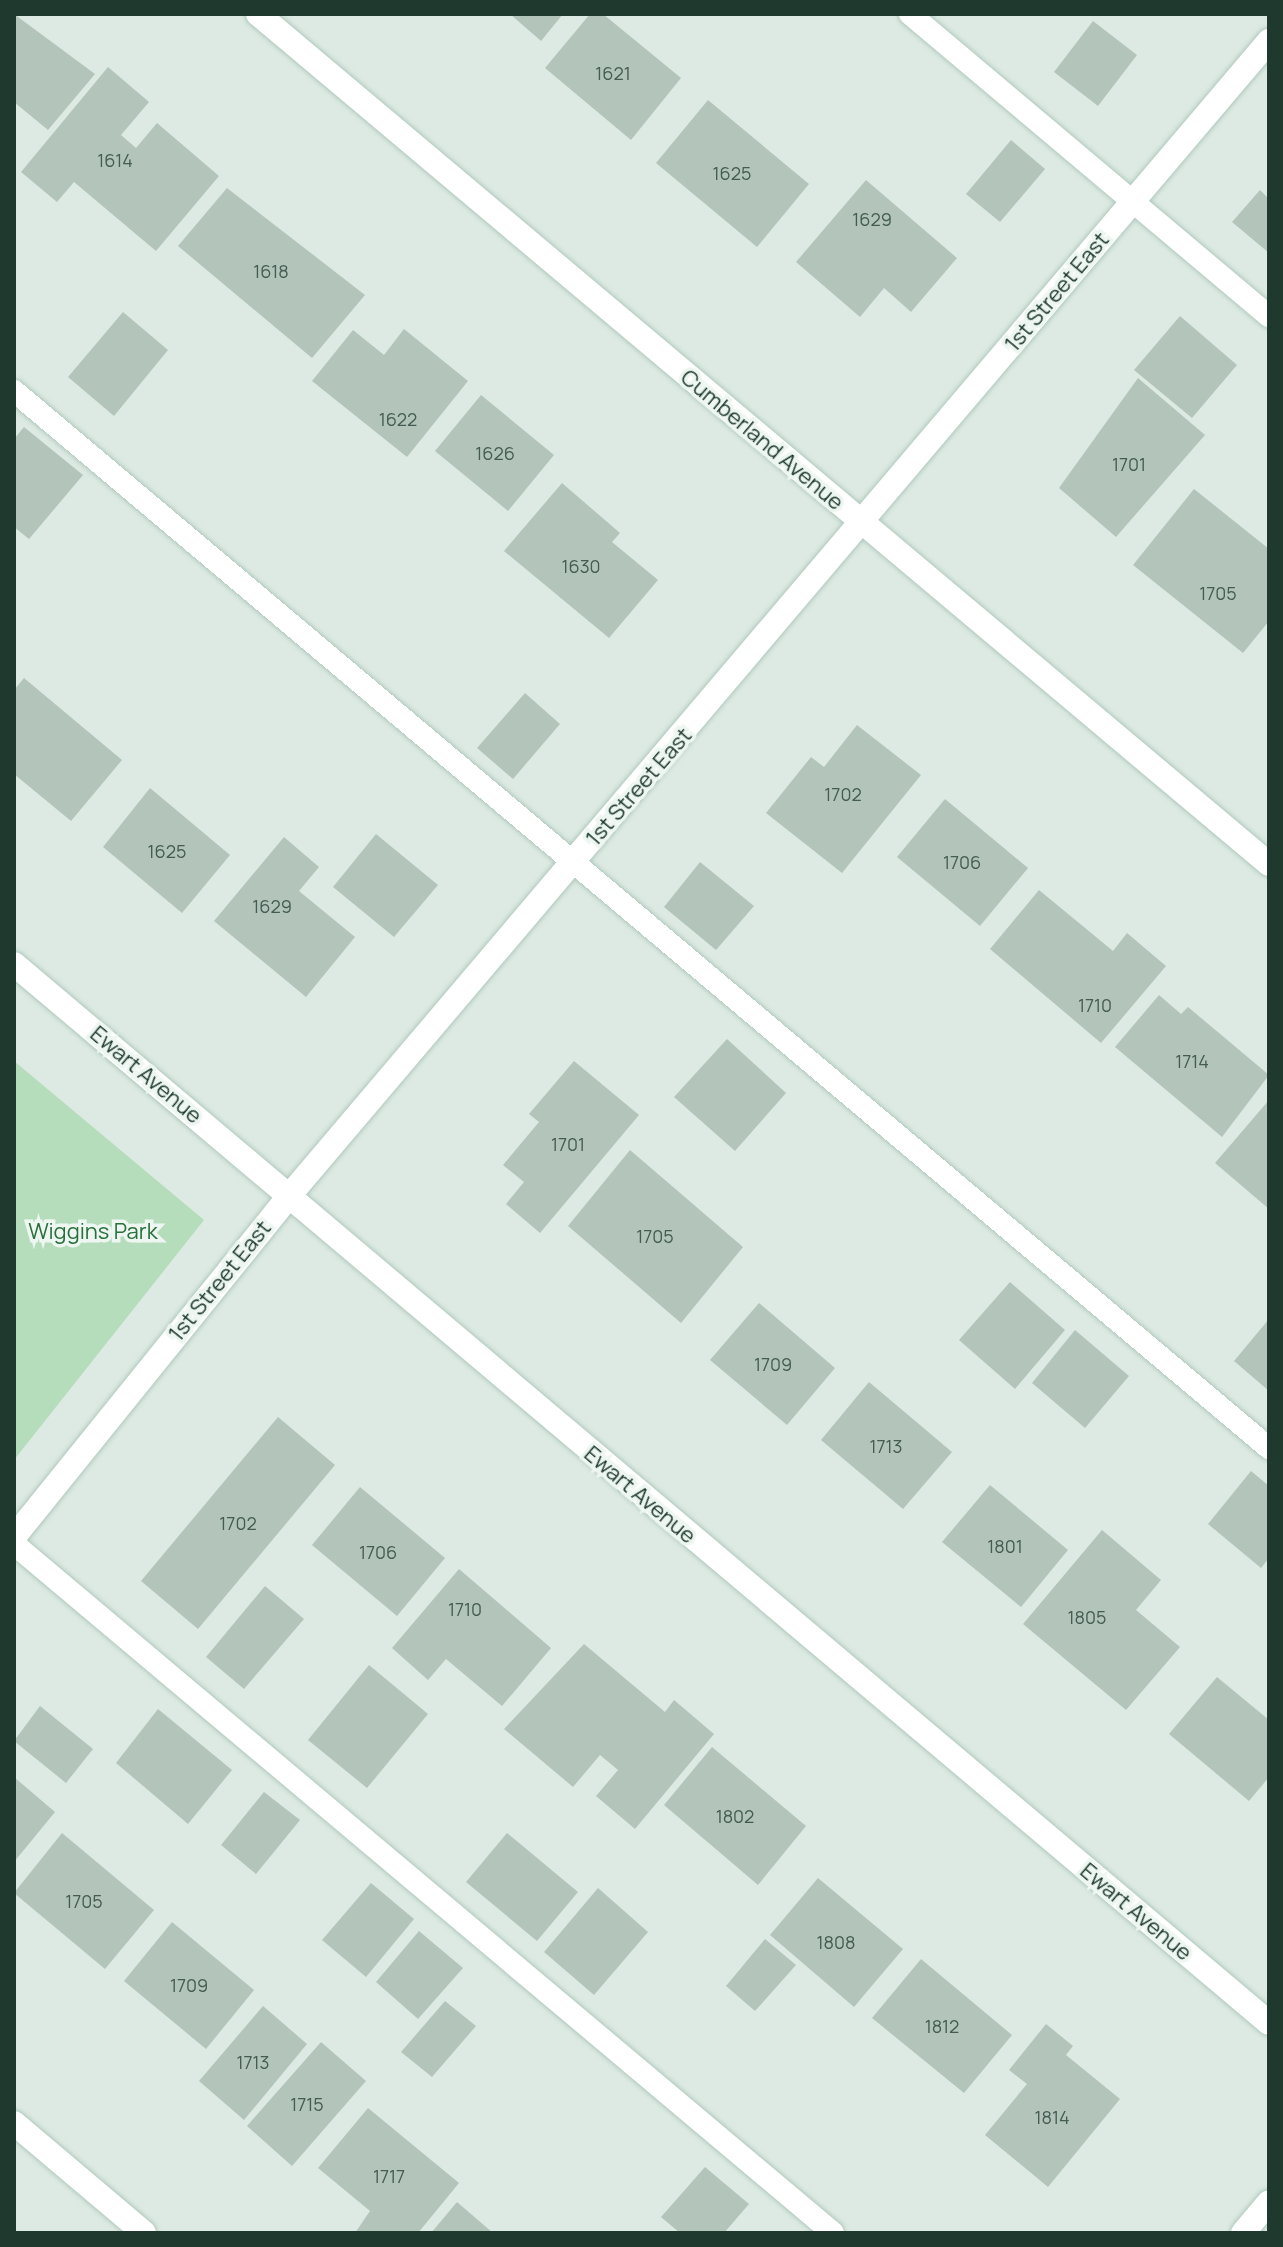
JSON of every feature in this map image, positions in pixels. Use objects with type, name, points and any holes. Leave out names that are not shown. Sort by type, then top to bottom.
[{"type":"street","name":"Cumberland Avenue","points":[[258,14],[1269,864]]},
{"type":"street","name":"1st Street East","points":[[14,1537],[289,1196],[863,525],[1269,41]]},
{"type":"street","name":"Ewart Avenue","points":[[14,964],[1269,2023]]},
{"type":"street","points":[[14,2123],[144,2233]]},
{"type":"street","points":[[1243,2233],[1269,2202]]},
{"type":"lane","points":[[910,14],[1269,316]]},
{"type":"lane","points":[[14,391],[1269,1448]]},
{"type":"lane","points":[[14,1544],[833,2233]]},
{"type":"green space","name":"Wiggins Park","points":[[14,1061],[204,1220],[14,1460]]},
{"type":"building","points":[[14,14],[95,74],[48,130],[14,102]]},
{"type":"building","points":[[510,14],[563,14],[541,41]]},
{"type":"building","points":[[590,14],[603,14],[681,78],[631,140],[545,68]]},
{"type":"building","points":[[1093,21],[1137,55],[1098,106],[1054,72]]},
{"type":"building","points":[[108,67],[149,102],[121,135],[136,148],[157,123],[219,176],[156,251],[74,182],[57,202],[21,172]]},
{"type":"building","points":[[708,100],[809,184],[757,247],[656,163]]},
{"type":"building","points":[[1011,140],[1045,169],[1000,222],[966,194]]},
{"type":"building","points":[[866,180],[957,258],[911,312],[884,288],[860,317],[796,262]]},
{"type":"building","points":[[227,188],[365,295],[312,358],[178,246]]},
{"type":"building","points":[[1260,190],[1269,199],[1269,253],[1232,222]]},
{"type":"building","points":[[123,312],[168,350],[114,416],[68,377]]},
{"type":"building","points":[[1180,316],[1237,365],[1192,418],[1134,370]]},
{"type":"building","points":[[404,329],[468,381],[407,457],[312,381],[353,330],[384,355]]},
{"type":"building","points":[[1138,378],[1205,435],[1116,537],[1059,488]]},
{"type":"building","points":[[481,395],[554,455],[508,511],[435,451]]},
{"type":"building","points":[[24,427],[83,475],[29,539],[14,527],[14,439]]},
{"type":"building","points":[[562,483],[620,533],[612,542],[658,580],[609,638],[504,551]]},
{"type":"building","points":[[1194,489],[1269,549],[1269,621],[1243,653],[1133,565]]},
{"type":"building","points":[[24,678],[122,760],[71,821],[14,774],[14,690]]},
{"type":"building","points":[[525,693],[560,724],[513,779],[477,748]]},
{"type":"building","points":[[857,725],[921,775],[842,873],[766,813],[811,757],[824,767]]},
{"type":"building","points":[[150,788],[230,855],[182,913],[103,847]]},
{"type":"building","points":[[945,799],[1028,868],[980,926],[897,857]]},
{"type":"building","points":[[376,834],[438,885],[394,937],[333,887]]},
{"type":"building","points":[[284,837],[319,867],[299,891],[355,937],[306,997],[214,921]]},
{"type":"building","points":[[700,862],[754,906],[716,950],[664,907]]},
{"type":"building","points":[[1039,890],[1113,951],[1127,933],[1166,966],[1101,1043],[990,949]]},
{"type":"building","points":[[1159,995],[1181,1014],[1188,1007],[1269,1075],[1222,1137],[1115,1047]]},
{"type":"building","points":[[727,1039],[786,1093],[735,1151],[674,1097]]},
{"type":"building","points":[[574,1061],[639,1115],[540,1233],[506,1204],[524,1182],[503,1165],[539,1122],[529,1114]]},
{"type":"building","points":[[1269,1100],[1269,1209],[1215,1163]]},
{"type":"building","points":[[630,1150],[743,1247],[681,1323],[568,1226]]},
{"type":"building","points":[[1010,1282],[1065,1330],[1015,1389],[959,1340]]},
{"type":"building","points":[[759,1303],[835,1368],[787,1425],[710,1360]]},
{"type":"building","points":[[1269,1319],[1269,1391],[1234,1361]]},
{"type":"building","points":[[1075,1330],[1129,1376],[1085,1428],[1032,1383]]},
{"type":"building","points":[[869,1382],[952,1452],[903,1509],[821,1440]]},
{"type":"building","points":[[278,1417],[335,1465],[198,1629],[141,1581]]},
{"type":"building","points":[[1251,1471],[1269,1486],[1269,1558],[1261,1568],[1208,1524]]},
{"type":"building","points":[[990,1485],[1068,1550],[1021,1607],[942,1542]]},
{"type":"building","points":[[360,1487],[445,1558],[397,1616],[312,1545]]},
{"type":"building","points":[[1102,1530],[1161,1580],[1136,1610],[1180,1647],[1126,1710],[1023,1624]]},
{"type":"building","points":[[459,1569],[551,1648],[502,1706],[446,1659],[428,1680],[392,1648]]},
{"type":"building","points":[[265,1586],[304,1619],[244,1689],[206,1657]]},
{"type":"building","points":[[584,1644],[665,1712],[674,1700],[714,1734],[635,1829],[596,1796],[618,1770],[600,1755],[573,1787],[504,1729]]},
{"type":"building","points":[[369,1665],[428,1714],[367,1788],[308,1740]]},
{"type":"building","points":[[1217,1677],[1269,1720],[1269,1777],[1249,1801],[1169,1734]]},
{"type":"building","points":[[40,1706],[93,1749],[66,1783],[14,1741]]},
{"type":"building","points":[[158,1709],[232,1770],[188,1824],[116,1763]]},
{"type":"building","points":[[712,1747],[806,1826],[758,1885],[664,1805]]},
{"type":"building","points":[[14,1777],[55,1812],[14,1862]]},
{"type":"building","points":[[264,1792],[300,1820],[256,1874],[221,1845]]},
{"type":"building","points":[[62,1833],[154,1910],[105,1969],[14,1893]]},
{"type":"building","points":[[507,1833],[578,1892],[537,1941],[466,1882]]},
{"type":"building","points":[[818,1878],[903,1949],[854,2007],[770,1935]]},
{"type":"building","points":[[371,1883],[414,1919],[366,1977],[322,1940]]},
{"type":"building","points":[[598,1888],[648,1932],[594,1995],[544,1952]]},
{"type":"building","points":[[172,1922],[254,1990],[206,2049],[124,1981]]},
{"type":"building","points":[[419,1931],[463,1968],[418,2019],[376,1982]]},
{"type":"building","points":[[765,1939],[796,1965],[755,2011],[726,1986]]},
{"type":"building","points":[[921,1959],[1012,2035],[964,2093],[872,2018]]},
{"type":"building","points":[[445,2001],[476,2026],[432,2077],[401,2052]]},
{"type":"building","points":[[263,2006],[307,2044],[244,2120],[199,2081]]},
{"type":"building","points":[[1046,2024],[1073,2046],[1066,2055],[1120,2099],[1048,2187],[985,2135],[1027,2084],[1009,2070]]},
{"type":"building","points":[[321,2042],[366,2081],[292,2166],[247,2126]]},
{"type":"building","points":[[368,2108],[459,2183],[418,2233],[355,2233],[370,2211],[318,2168]]},
{"type":"building","points":[[705,2167],[749,2204],[724,2233],[680,2233],[661,2217]]},
{"type":"building","points":[[457,2202],[493,2233],[431,2233]]}]
